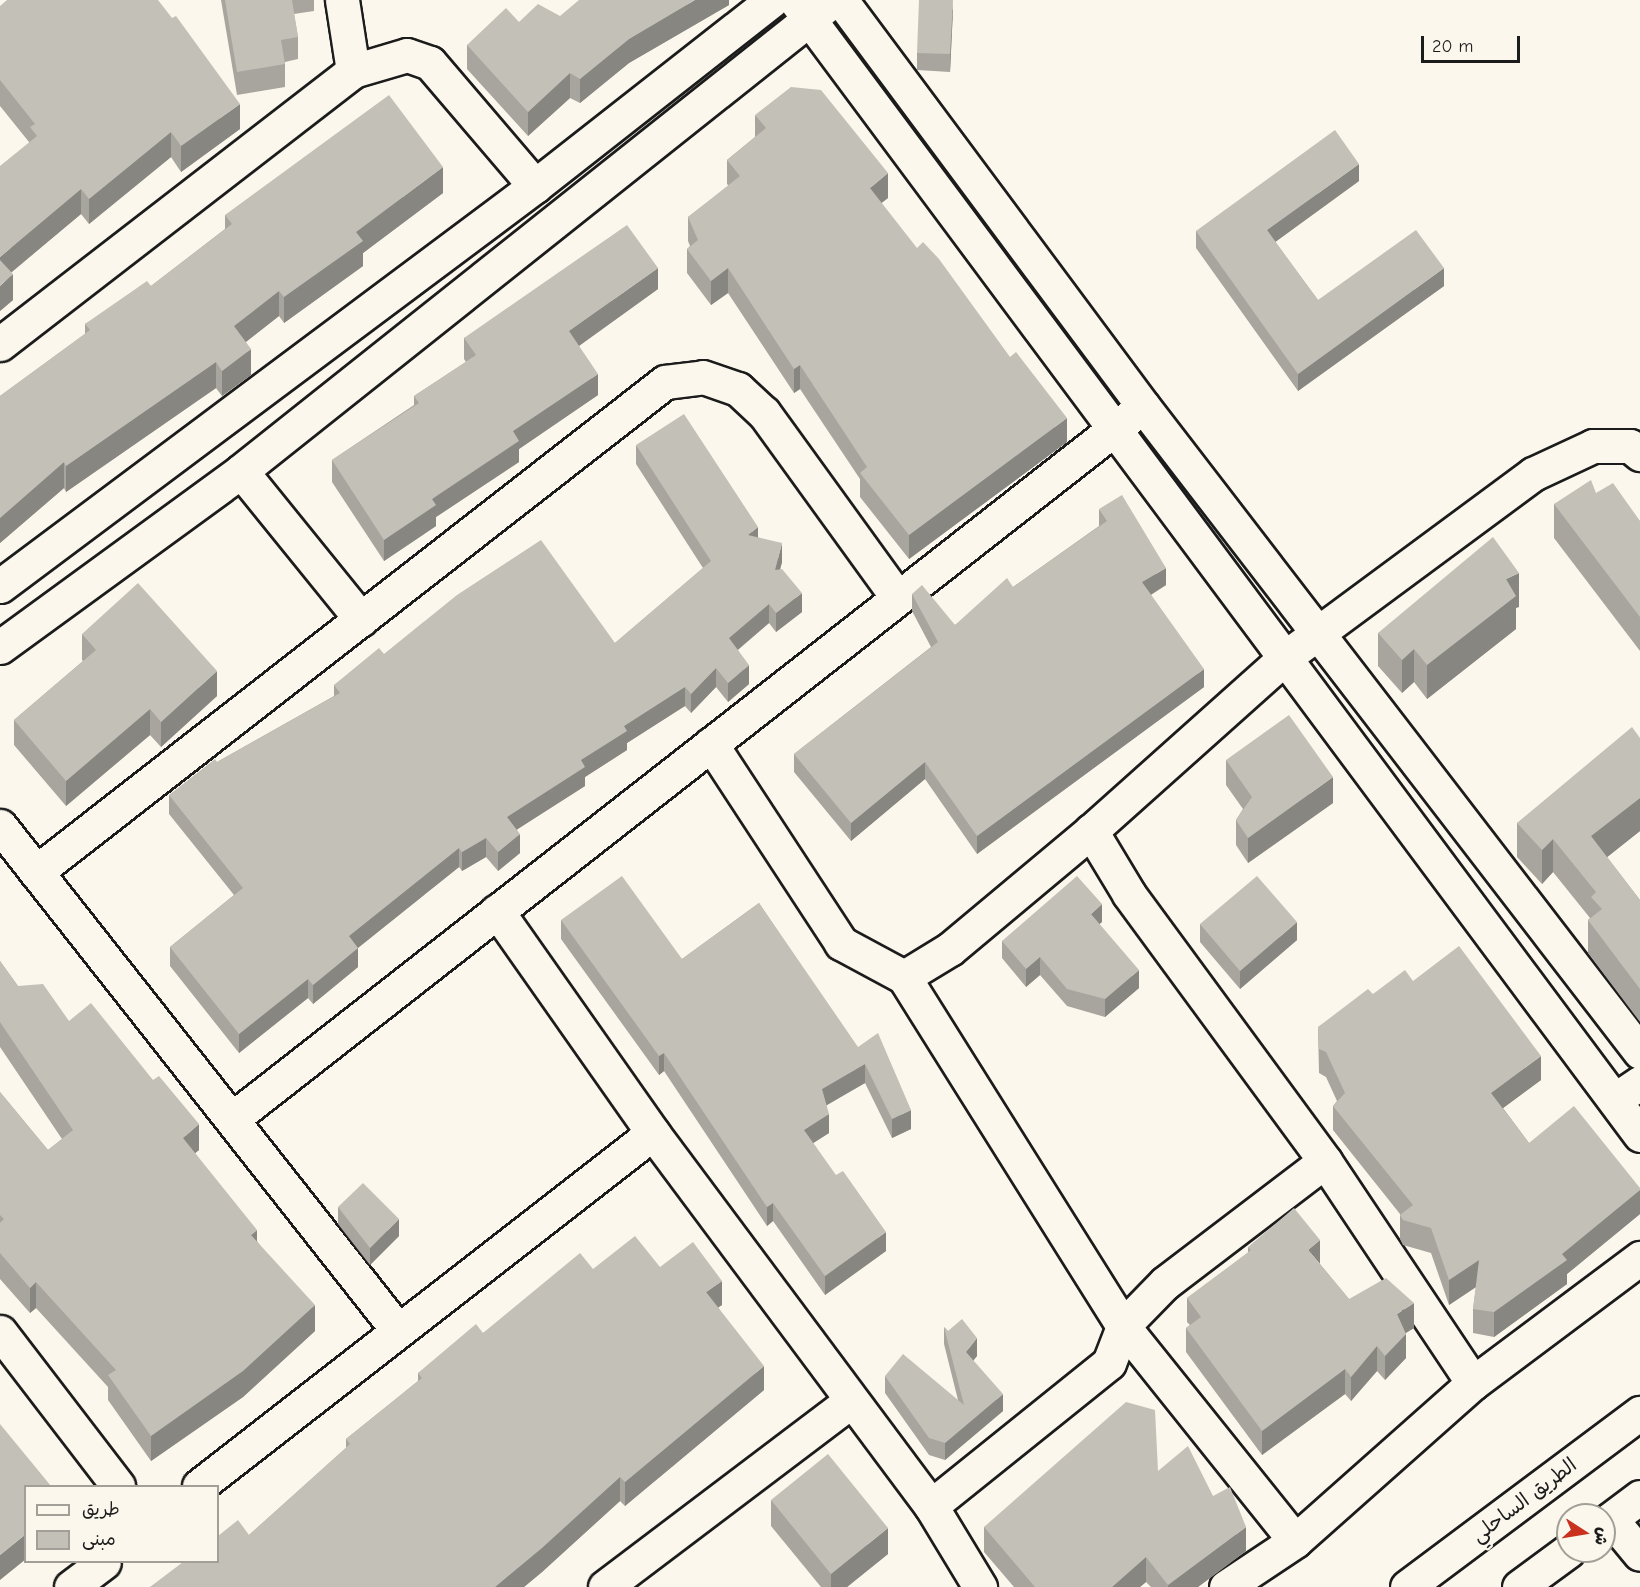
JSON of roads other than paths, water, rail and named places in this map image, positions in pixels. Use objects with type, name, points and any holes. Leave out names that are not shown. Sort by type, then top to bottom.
[{"type":"main road","points":[[342,0],[353,71]]},
{"type":"main road","points":[[0,586],[535,186],[772,0]]},
{"type":"main road","points":[[841,0],[1143,406],[1640,1052]]},
{"type":"main road","points":[[0,647],[241,471],[813,6],[1116,427],[1287,656],[1370,765],[1628,1091],[1640,1135]]},
{"type":"main road","points":[[0,344],[353,71],[407,55],[430,63],[535,186]]},
{"type":"main road","points":[[36,872],[664,382],[704,377],[738,389],[764,414],[898,598]]},
{"type":"main road","points":[[232,1119],[1143,406]]},
{"type":"main road","points":[[904,977],[950,949],[1091,831],[1287,656],[1320,634],[1533,474],[1593,446],[1619,444],[1640,454]]},
{"type":"main road","points":[[241,471],[361,619]]},
{"type":"main road","points":[[1370,765],[1403,741]]},
{"type":"main road","points":[[711,744],[841,942],[904,977],[1123,1326],[1295,1541]]},
{"type":"main road","points":[[0,826],[396,1328]]},
{"type":"main road","points":[[1091,831],[1129,894],[1324,1161],[1473,1383]]},
{"type":"main road","points":[[497,911],[653,1133],[931,1506],[980,1587]]},
{"type":"main road","points":[[200,1485],[396,1328],[653,1133]]},
{"type":"main road","points":[[931,1506],[1110,1363],[1123,1326],[1165,1283],[1324,1161]]},
{"type":"main road","points":[[1226,1587],[1295,1541],[1473,1383],[1640,1258]]},
{"type":"main road","points":[[0,1332],[117,1485]]},
{"type":"main road","points":[[605,1587],[851,1401]]},
{"type":"main road","name":"الطريق الساحلي","points":[[1407,1587],[1640,1413]]},
{"type":"main road","points":[[1616,1515],[1640,1497]]},
{"type":"main road","points":[[1616,1529],[1640,1554]]},
{"type":"main road","points":[[1519,1587],[1556,1560]]},
{"type":"main road","points":[[71,1587],[103,1563]]}]
